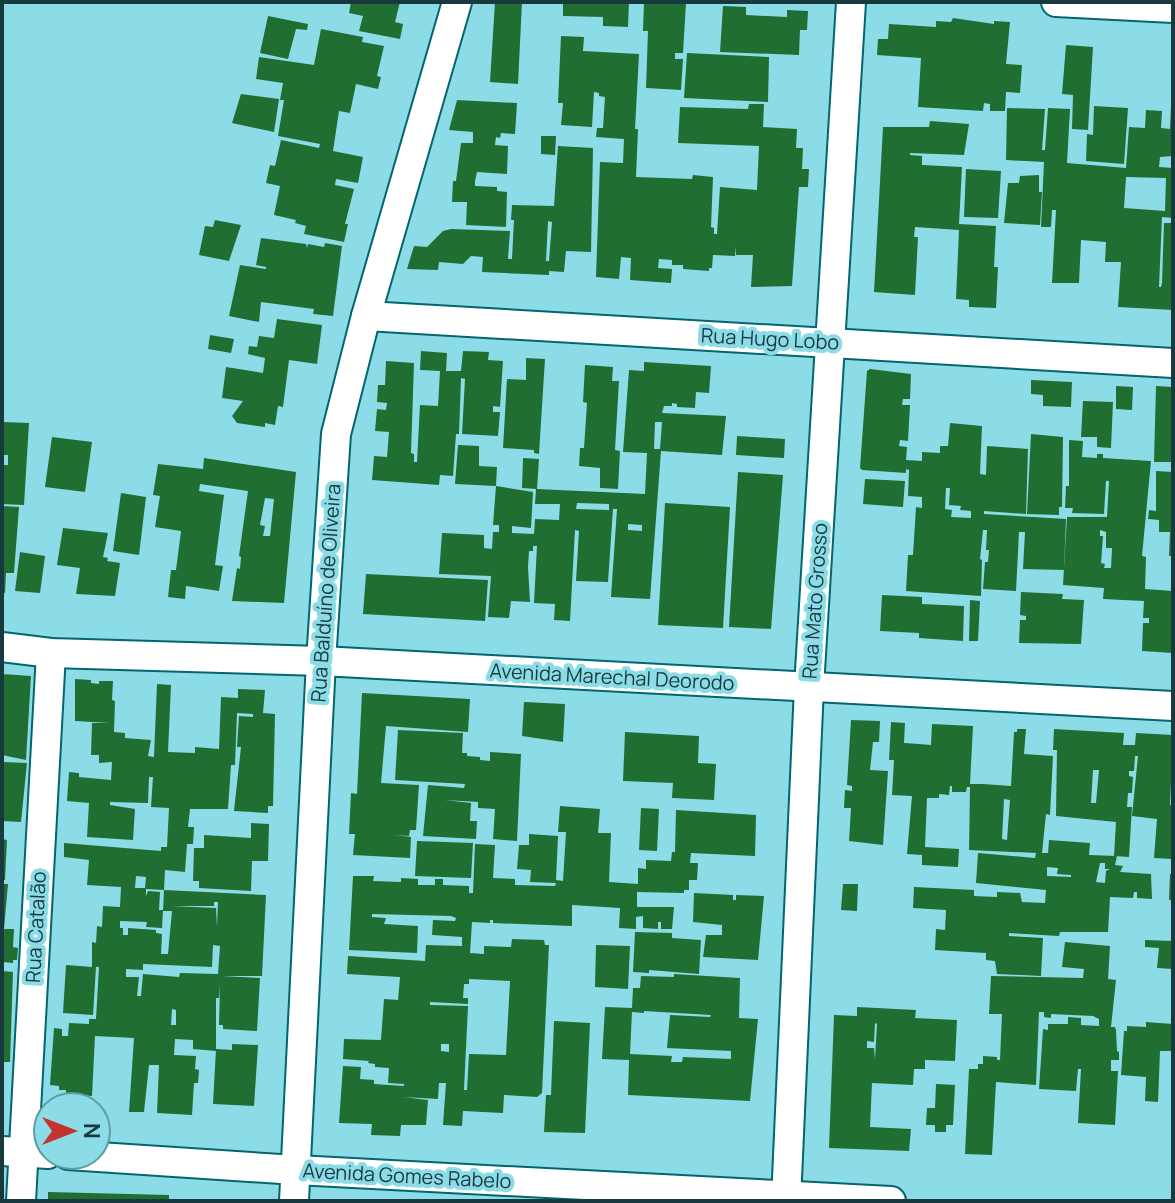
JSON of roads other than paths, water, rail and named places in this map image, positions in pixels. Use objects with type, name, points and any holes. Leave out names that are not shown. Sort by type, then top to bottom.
[{"type":"street","name":"Rua Balduíno de Oliveira","points":[[294,1201],[321,661],[336,434],[366,316],[457,2]]},
{"type":"street","name":"Rua Mato Grosso","points":[[786,1198],[809,687],[851,2]]},
{"type":"street","points":[[1056,2],[1173,8]]},
{"type":"street","name":"Rua Hugo Lobo","points":[[366,316],[1173,363]]},
{"type":"street","name":"Avenida Marechal Deorodo","points":[[2,647],[51,653],[321,661],[1173,706]]},
{"type":"street","name":"Rua Catalão","points":[[21,1201],[51,653]]},
{"type":"street","name":"Avenida Gomes Rabelo","points":[[112,1158],[786,1198],[891,1201]]}]
